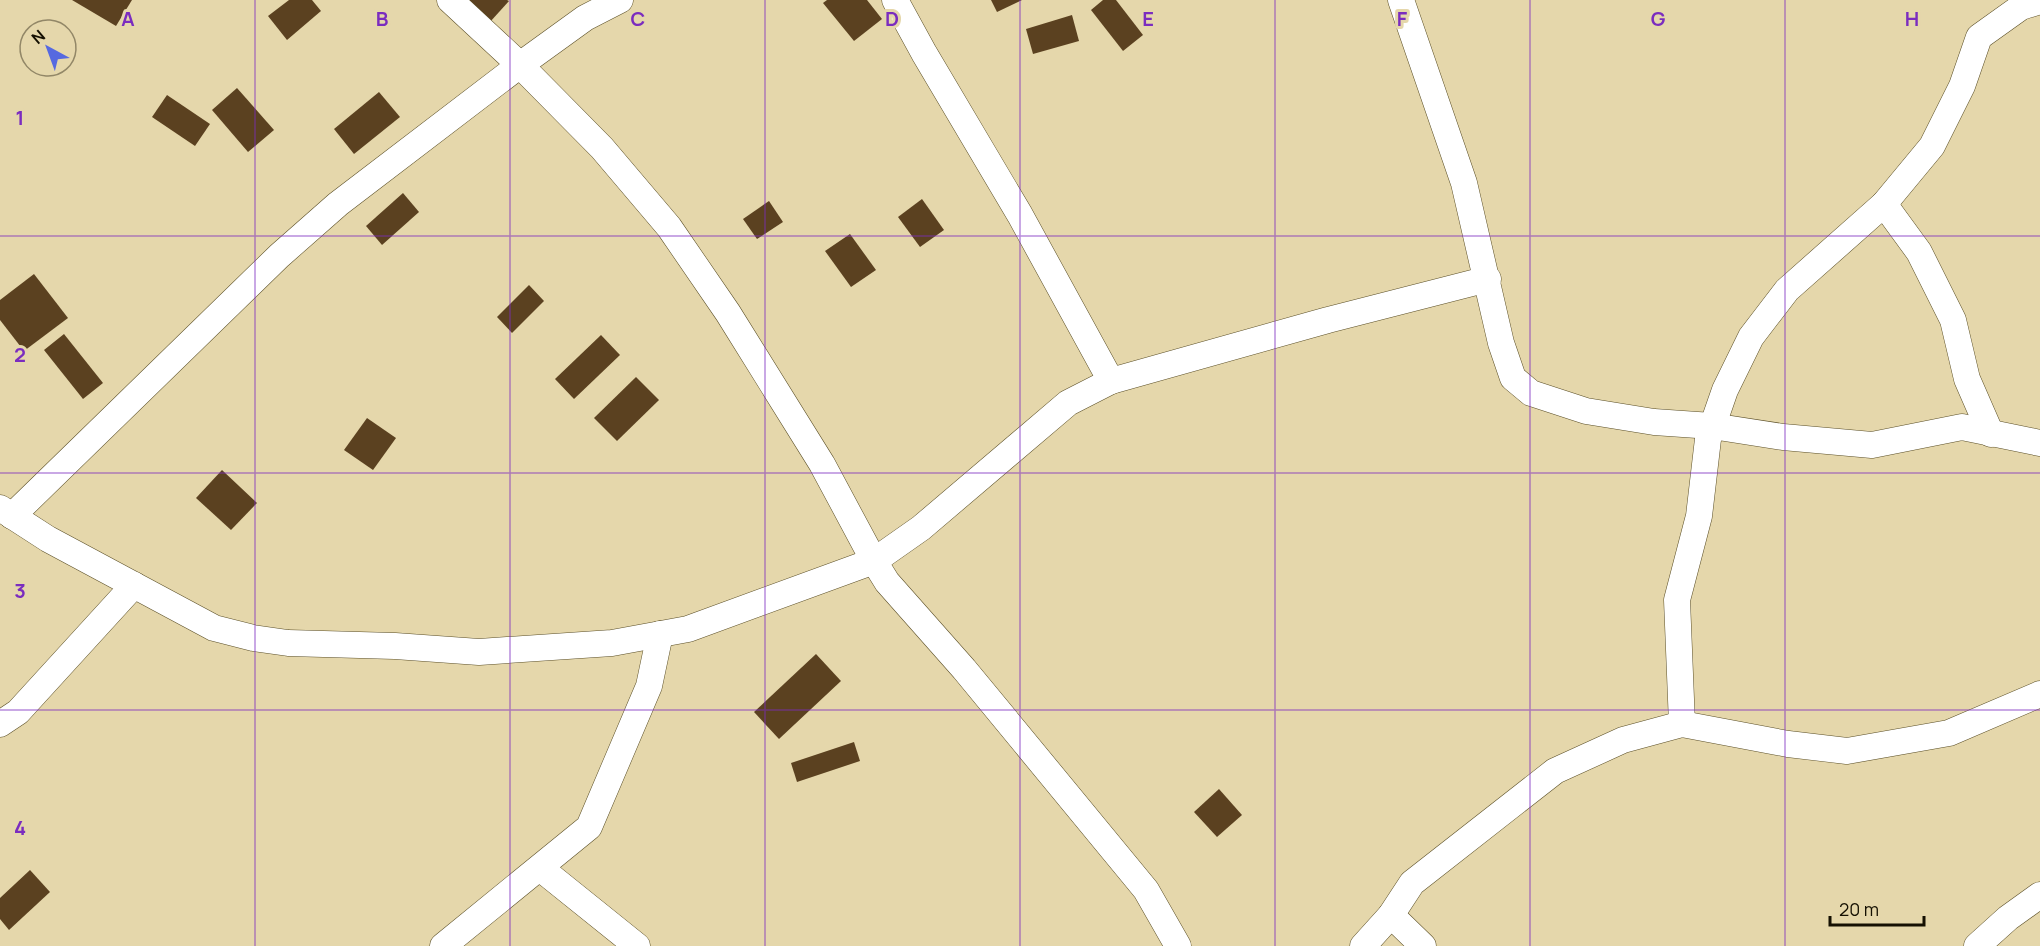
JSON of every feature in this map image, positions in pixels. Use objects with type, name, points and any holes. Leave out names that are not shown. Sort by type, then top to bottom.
[{"type":"street","points":[[450,0],[520,65],[602,148],[669,227],[728,313],[822,464],[874,561],[888,582],[964,669],[1146,890],[1178,946]]},
{"type":"street","points":[[620,0],[585,18],[520,65],[338,204],[279,256],[6,512],[48,539],[214,628],[253,638],[288,643],[372,644],[479,652],[612,643],[688,629],[874,561],[921,528],[1068,403],[1112,381],[1328,320],[1488,279]]},
{"type":"street","points":[[895,0],[1020,214],[1112,381]]},
{"type":"street","points":[[1401,0],[1464,183],[1502,344],[1513,378],[1531,393],[1586,411],[1654,422],[1712,426],[1783,437],[1872,445],[1962,427],[2040,443]]},
{"type":"street","points":[[1682,724],[1677,600],[1699,516],[1707,439],[1725,390],[1751,337],[1787,290],[1884,204],[1932,146],[1962,86],[1979,37],[2021,8],[2040,1]]},
{"type":"street","points":[[1884,204],[1919,252],[1953,320],[1967,378],[1991,434]]},
{"type":"street","points":[[0,724],[18,712],[134,585]]},
{"type":"street","points":[[443,946],[589,827],[649,686],[660,634]]},
{"type":"street","points":[[1363,946],[1391,915],[1412,883],[1555,771],[1623,740],[1682,724],[1788,744],[1847,752],[1949,733],[2040,694]]},
{"type":"street","points":[[540,868],[637,946]]},
{"type":"street","points":[[1977,946],[2007,918],[2040,896]]},
{"type":"street","points":[[1391,915],[1422,946]]},
{"type":"building","points":[[72,0],[132,0],[116,26]]},
{"type":"building","points":[[289,0],[312,0],[321,11],[287,40],[268,16]]},
{"type":"building","points":[[466,0],[507,0],[509,1],[490,22]]},
{"type":"building","points":[[827,0],[867,0],[882,19],[854,41],[823,3]]},
{"type":"building","points":[[991,0],[1022,0],[997,12]]},
{"type":"building","points":[[1103,0],[1116,0],[1143,35],[1123,51],[1091,10]]},
{"type":"building","points":[[1072,15],[1079,41],[1033,54],[1026,29]]},
{"type":"building","points":[[237,88],[274,130],[248,152],[212,110]]},
{"type":"building","points":[[379,92],[400,117],[354,154],[334,129]]},
{"type":"building","points":[[167,95],[210,124],[195,146],[152,117]]},
{"type":"building","points":[[403,193],[419,212],[382,245],[366,226]]},
{"type":"building","points":[[922,199],[944,230],[920,247],[898,217]]},
{"type":"building","points":[[769,201],[783,222],[757,239],[743,219]]},
{"type":"building","points":[[850,234],[876,270],[851,287],[825,251]]},
{"type":"building","points":[[34,274],[68,318],[24,351],[0,320],[0,300]]},
{"type":"building","points":[[529,285],[544,301],[512,333],[497,317]]},
{"type":"building","points":[[64,334],[103,383],[83,399],[44,350]]},
{"type":"building","points":[[601,335],[620,355],[574,399],[555,379]]},
{"type":"building","points":[[636,377],[659,400],[617,441],[594,418]]},
{"type":"building","points":[[367,418],[396,438],[373,470],[344,450]]},
{"type":"building","points":[[222,470],[257,503],[231,530],[196,498]]},
{"type":"building","points":[[816,654],[841,681],[779,739],[754,712]]},
{"type":"building","points":[[854,742],[860,761],[797,782],[791,763]]},
{"type":"building","points":[[1219,789],[1242,815],[1217,837],[1194,812]]},
{"type":"building","points":[[30,870],[50,892],[9,930],[0,919],[0,898]]}]
